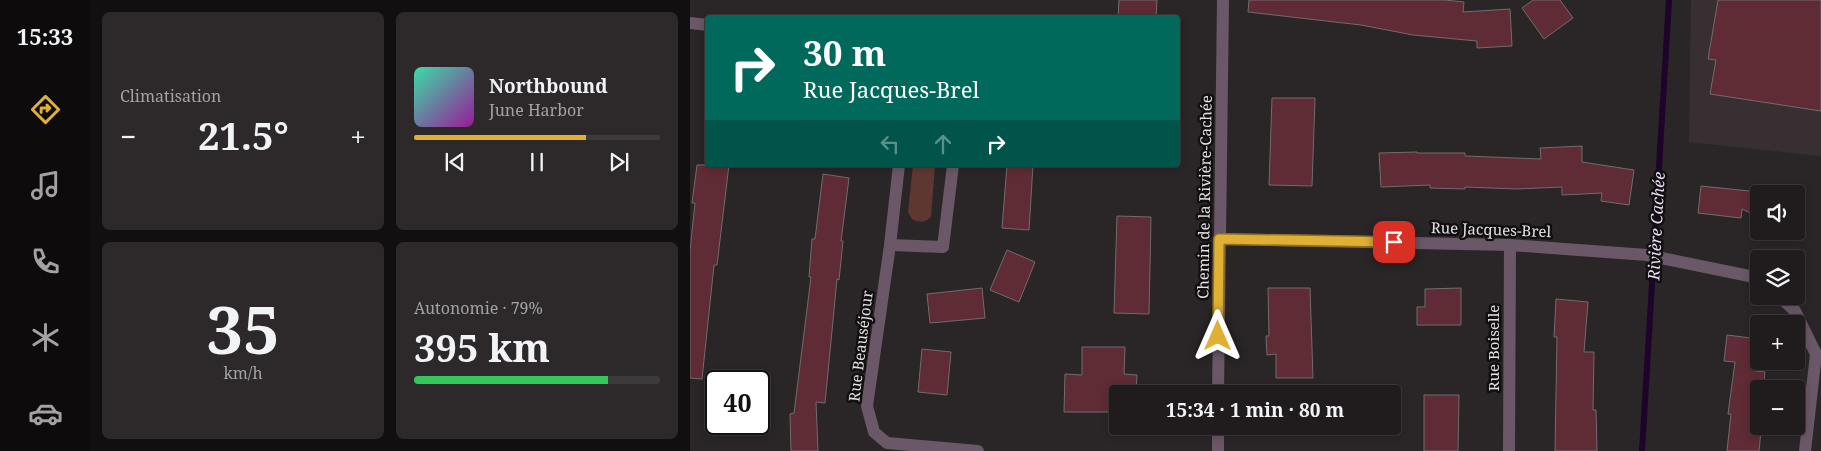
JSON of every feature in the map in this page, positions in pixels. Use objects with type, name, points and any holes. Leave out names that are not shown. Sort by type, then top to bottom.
[{"type":"street","name":"Chemin de la Rivière-Cachée","points":[[1218,385],[1223,0]]},
{"type":"street","points":[[690,24],[705,25]]},
{"type":"street","name":"Rue Beauséjour","points":[[899,167],[890,245],[867,406],[874,432],[886,443],[978,451]]},
{"type":"street","points":[[890,245],[943,247],[953,167]]},
{"type":"street","name":"Rue Jacques-Brel","points":[[1219,239],[1510,245],[1647,255],[1750,276]]},
{"type":"street","name":"Rue Boiselle","points":[[1509,451],[1510,245]]},
{"type":"street","points":[[1789,305],[1795,311],[1816,354],[1805,451]]},
{"type":"street","points":[[1218,435],[1218,451]]},
{"type":"shaded area","points":[[1691,0],[1821,0],[1821,156],[1689,142]]},
{"type":"shaded area","points":[[913,167],[935,167],[931,217],[922,222],[917,221],[912,219],[908,212]]},
{"type":"building","points":[[1119,0],[1157,0],[1156,15],[1118,15]]},
{"type":"building","points":[[1249,0],[1445,0],[1464,2],[1463,12],[1510,9],[1512,46],[1477,48],[1477,41],[1413,35],[1361,25],[1248,12]]},
{"type":"building","points":[[1533,0],[1560,0],[1573,18],[1544,39],[1522,8]]},
{"type":"building","points":[[1718,0],[1821,0],[1821,111],[1710,94],[1716,60],[1708,59]]},
{"type":"building","points":[[1272,98],[1315,98],[1312,186],[1269,185]]},
{"type":"building","points":[[1582,146],[1582,162],[1634,170],[1629,205],[1601,201],[1602,193],[1562,195],[1562,187],[1517,189],[1465,187],[1465,189],[1430,188],[1430,185],[1381,187],[1379,153],[1465,153],[1465,156],[1541,159],[1540,148]]},
{"type":"building","points":[[697,165],[729,167],[717,265],[714,265],[702,379],[690,378],[690,251],[695,203],[692,203]]},
{"type":"building","points":[[1007,167],[1033,167],[1029,230],[1002,228]]},
{"type":"building","points":[[823,174],[849,178],[825,403],[816,402],[818,451],[791,451],[790,414],[794,413],[811,277],[809,277],[812,239],[815,239]]},
{"type":"building","points":[[1701,186],[1750,191],[1750,213],[1742,209],[1741,218],[1698,213]]},
{"type":"building","points":[[1117,216],[1151,217],[1149,314],[1114,313]]},
{"type":"building","points":[[1007,250],[1035,262],[1019,302],[990,290]]},
{"type":"building","points":[[982,288],[985,318],[930,323],[927,294]]},
{"type":"building","points":[[1268,288],[1310,288],[1313,378],[1276,378],[1276,354],[1267,355],[1266,336],[1269,336]]},
{"type":"building","points":[[1461,288],[1461,325],[1417,325],[1417,307],[1425,307],[1425,289]]},
{"type":"building","points":[[1556,299],[1588,302],[1584,352],[1594,352],[1593,410],[1596,410],[1597,451],[1555,451],[1557,337],[1554,337]]},
{"type":"building","points":[[1727,335],[1750,338],[1750,370],[1765,372],[1764,380],[1750,380],[1750,435],[1761,435],[1759,451],[1727,451],[1731,414],[1728,414],[1735,362],[1724,361]]},
{"type":"building","points":[[1082,347],[1125,347],[1124,374],[1137,375],[1136,385],[1109,385],[1109,412],[1064,412],[1065,374],[1082,375]]},
{"type":"building","points":[[922,349],[951,352],[947,395],[918,392]]},
{"type":"building","points":[[1424,395],[1459,395],[1458,451],[1424,451]]},
{"type":"waterway","name":"Rivière Cachée","points":[[1642,451],[1669,0]]},
{"type":"route","points":[[1218,336],[1219,239],[1394,242]]}]
